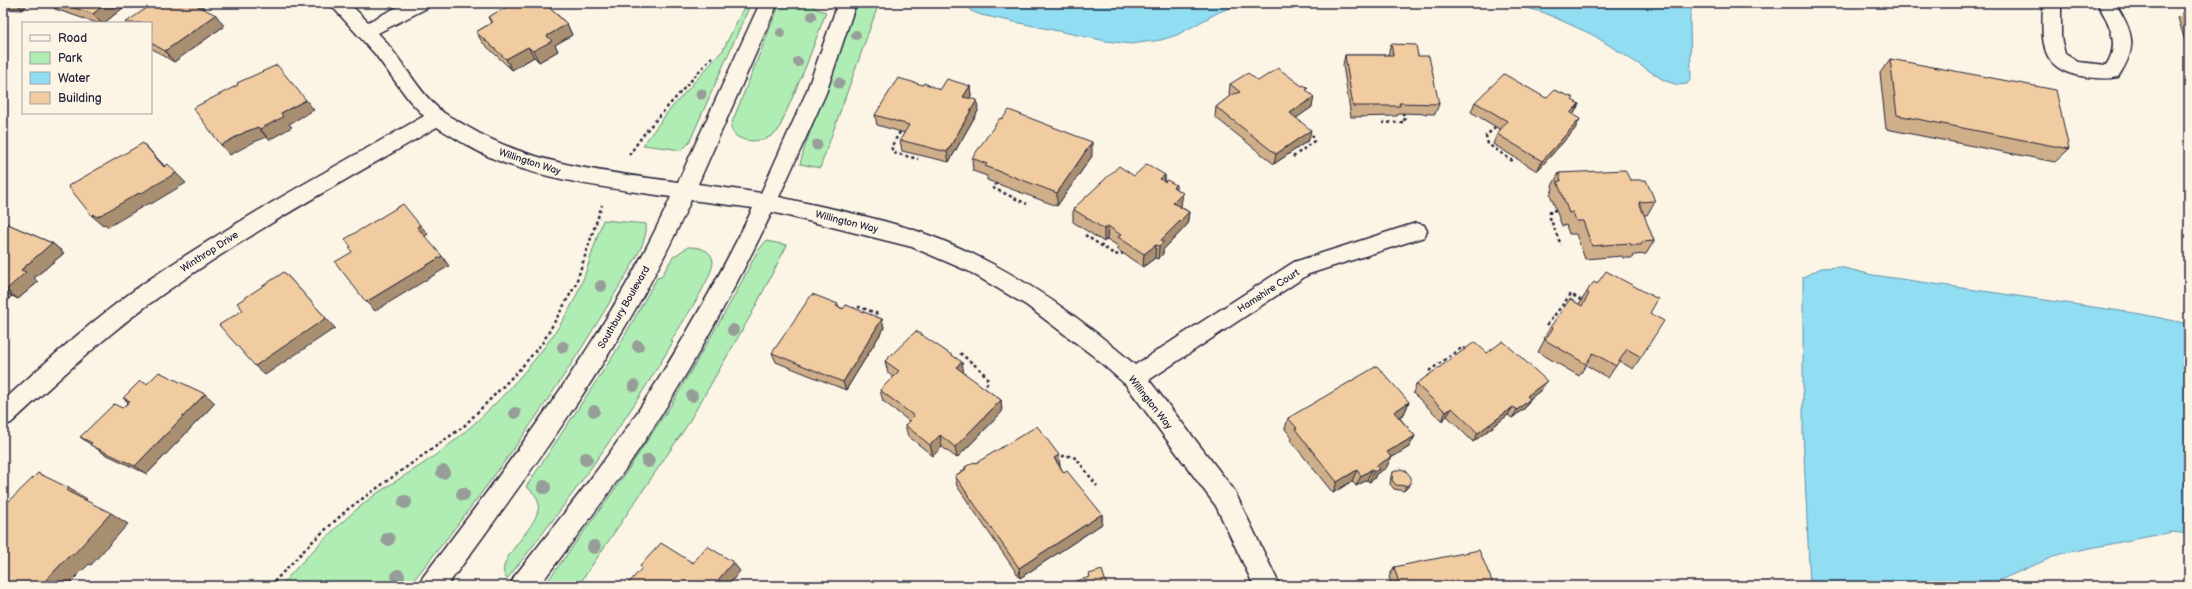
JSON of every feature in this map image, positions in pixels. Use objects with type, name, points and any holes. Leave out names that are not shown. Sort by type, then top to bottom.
[{"type":"street","name":"Willington Way","points":[[338,3],[382,49],[416,95],[438,118],[470,138],[510,157],[578,176],[766,202],[856,223],[917,240],[976,265],[1034,299],[1100,348],[1134,378],[1224,498],[1267,586]]},
{"type":"street","points":[[365,32],[420,3]]},
{"type":"street","name":"Southbury Boulevard","points":[[432,586],[541,439],[623,312],[685,191],[769,3]]},
{"type":"street","points":[[523,586],[574,520],[650,411],[690,348],[766,202],[812,104],[846,3]]},
{"type":"street","points":[[2052,3],[2051,43],[2055,54],[2063,63],[2078,70],[2111,72],[2120,60],[2124,45],[2118,22],[2106,3]]},
{"type":"street","name":"Winthrop Drive","points":[[3,416],[76,349],[154,288],[228,238],[438,118]]},
{"type":"street","name":"Hamshire Court","points":[[1134,378],[1302,268],[1416,231]]},
{"type":"path","points":[[628,158],[646,131],[715,52]]},
{"type":"path","points":[[1382,123],[1405,122],[1403,113]]},
{"type":"path","points":[[1495,126],[1486,136],[1488,144],[1514,162]]},
{"type":"path","points":[[1293,157],[1314,141],[1313,136],[1303,128]]},
{"type":"path","points":[[900,132],[891,147],[894,153],[918,159]]},
{"type":"path","points":[[997,183],[993,188],[1027,204]]},
{"type":"path","points":[[270,586],[312,542],[348,509],[464,426],[520,369],[543,342],[560,315],[575,286],[605,198]]},
{"type":"path","points":[[1556,210],[1550,211],[1550,218],[1561,245]]},
{"type":"path","points":[[1085,234],[1114,254],[1120,255],[1122,253]]},
{"type":"path","points":[[1547,326],[1571,294],[1582,301]]},
{"type":"path","points":[[847,313],[850,309],[860,307],[878,314]]},
{"type":"path","points":[[1429,372],[1463,347],[1469,352]]},
{"type":"path","points":[[960,353],[982,371],[988,380],[986,389],[983,392]]},
{"type":"path","points":[[1055,461],[1065,455],[1076,458],[1097,486]]},
{"type":"green space","points":[[746,3],[751,3],[689,143],[682,150],[643,145],[667,113],[723,50]]},
{"type":"green space","points":[[780,3],[811,3],[816,9],[826,12],[806,66],[778,131],[770,137],[762,140],[744,140],[735,135],[731,125]]},
{"type":"green space","points":[[857,3],[879,3],[820,168],[800,164],[805,146]]},
{"type":"green space","points":[[603,220],[646,224],[646,231],[641,249],[594,329],[519,442],[465,515],[409,586],[280,586],[350,515],[376,494],[455,440],[492,407],[527,369],[557,329],[575,299]]},
{"type":"green space","points":[[766,241],[787,245],[751,315],[686,427],[578,586],[544,586],[617,486],[671,405],[731,302],[757,252]]},
{"type":"green space","points":[[688,247],[707,251],[712,257],[712,268],[703,289],[671,341],[673,342],[615,434],[573,493],[507,579],[504,570],[507,559],[525,534],[538,509],[537,497],[526,487],[615,353],[657,278],[661,277],[673,257]]},
{"type":"water","points":[[965,3],[1244,3],[1219,12],[1177,35],[1161,40],[1131,44],[1106,41],[981,15],[971,11]]},
{"type":"water","points":[[1510,3],[1692,3],[1690,18],[1691,79],[1687,84],[1678,85],[1665,81],[1593,35],[1545,13]]},
{"type":"water","points":[[1840,267],[1873,275],[2141,314],[2189,324],[2189,534],[2172,532],[2060,554],[1986,586],[1810,586],[1803,433],[1803,277],[1821,268]]},
{"type":"building","points":[[59,3],[106,3],[93,14]]},
{"type":"building","points":[[154,3],[192,3],[216,15],[165,51],[152,44],[152,22],[126,22]]},
{"type":"building","points":[[514,3],[544,3],[567,24],[547,36],[552,41],[533,51],[528,47],[506,59],[476,32],[493,22],[488,17]]},
{"type":"building","points":[[1391,44],[1416,45],[1418,56],[1429,56],[1439,104],[1399,103],[1400,106],[1353,106],[1345,55],[1393,55]]},
{"type":"building","points":[[1890,59],[2056,90],[2069,149],[1897,115]]},
{"type":"building","points":[[277,65],[306,100],[281,113],[283,117],[260,129],[258,127],[245,132],[221,145],[193,108],[238,85],[237,83]]},
{"type":"building","points":[[1278,68],[1302,86],[1304,85],[1308,89],[1306,90],[1314,97],[1290,113],[1311,130],[1276,154],[1216,107],[1231,95],[1240,92],[1230,84],[1248,73],[1258,81]]},
{"type":"building","points":[[1504,74],[1546,98],[1554,90],[1574,98],[1572,100],[1579,104],[1570,113],[1580,119],[1542,161],[1497,134],[1507,121],[1475,102]]},
{"type":"building","points":[[898,78],[923,85],[924,83],[940,90],[947,79],[970,86],[963,97],[977,100],[947,152],[900,140],[909,125],[875,115]]},
{"type":"building","points":[[1009,110],[1092,142],[1057,193],[985,166],[987,164],[972,158],[1000,118],[1002,119]]},
{"type":"building","points":[[143,143],[164,167],[168,164],[176,173],[97,217],[94,214],[92,216],[68,186]]},
{"type":"building","points":[[1147,164],[1165,175],[1160,179],[1165,182],[1167,180],[1176,185],[1173,187],[1183,193],[1173,203],[1189,212],[1161,240],[1164,242],[1159,246],[1156,245],[1144,254],[1118,237],[1121,235],[1108,226],[1104,229],[1073,209],[1119,166],[1134,176]]},
{"type":"building","points":[[1625,170],[1630,180],[1646,180],[1655,201],[1639,202],[1654,241],[1642,242],[1641,245],[1631,245],[1630,243],[1592,246],[1583,221],[1576,221],[1573,212],[1569,213],[1557,181],[1561,181],[1559,173]]},
{"type":"building","points":[[403,204],[420,225],[417,227],[442,256],[366,302],[335,262],[352,252],[349,248],[351,247],[345,239]]},
{"type":"building","points":[[3,222],[52,243],[21,270],[26,272],[6,290],[3,288]]},
{"type":"building","points":[[1606,271],[1658,299],[1650,313],[1664,321],[1641,357],[1627,349],[1616,366],[1593,353],[1586,364],[1545,340],[1553,328],[1551,326],[1570,299],[1582,306],[1589,294],[1587,292],[1589,288],[1594,282],[1597,284]]},
{"type":"building","points":[[284,272],[326,318],[255,366],[219,325],[243,310],[237,303]]},
{"type":"building","points":[[812,294],[838,304],[836,306],[843,309],[846,305],[882,319],[843,382],[772,353]]},
{"type":"building","points":[[916,331],[962,362],[956,367],[1001,400],[955,447],[940,435],[930,445],[905,425],[914,416],[880,390],[899,371],[885,361]]},
{"type":"building","points":[[1503,341],[1547,381],[1527,396],[1530,399],[1517,410],[1513,407],[1478,433],[1452,408],[1446,412],[1416,384],[1475,342],[1487,353]]},
{"type":"building","points":[[1377,366],[1409,402],[1394,412],[1415,436],[1387,452],[1391,457],[1376,466],[1379,469],[1374,472],[1372,469],[1361,476],[1357,470],[1337,482],[1288,418]]},
{"type":"building","points":[[159,372],[205,394],[135,466],[90,445],[92,443],[80,437],[114,404],[122,408],[130,401],[123,398],[140,381],[147,384]]},
{"type":"building","points":[[1037,426],[1059,455],[1054,458],[1064,473],[1067,471],[1102,514],[1019,568],[955,476],[966,469],[965,467],[974,462],[976,463]]},
{"type":"building","points":[[1401,469],[1406,471],[1411,477],[1411,483],[1406,486],[1396,485],[1392,480],[1393,472]]},
{"type":"building","points":[[38,473],[69,488],[67,491],[111,513],[73,555],[71,554],[40,586],[6,586],[3,584],[3,507]]},
{"type":"building","points":[[661,543],[693,563],[707,546],[733,562],[718,580],[728,586],[626,586],[642,568],[640,566]]},
{"type":"building","points":[[1479,550],[1494,586],[1400,586],[1394,567]]},
{"type":"building","points":[[1102,570],[1107,586],[1060,586],[1090,577],[1089,574]]}]
